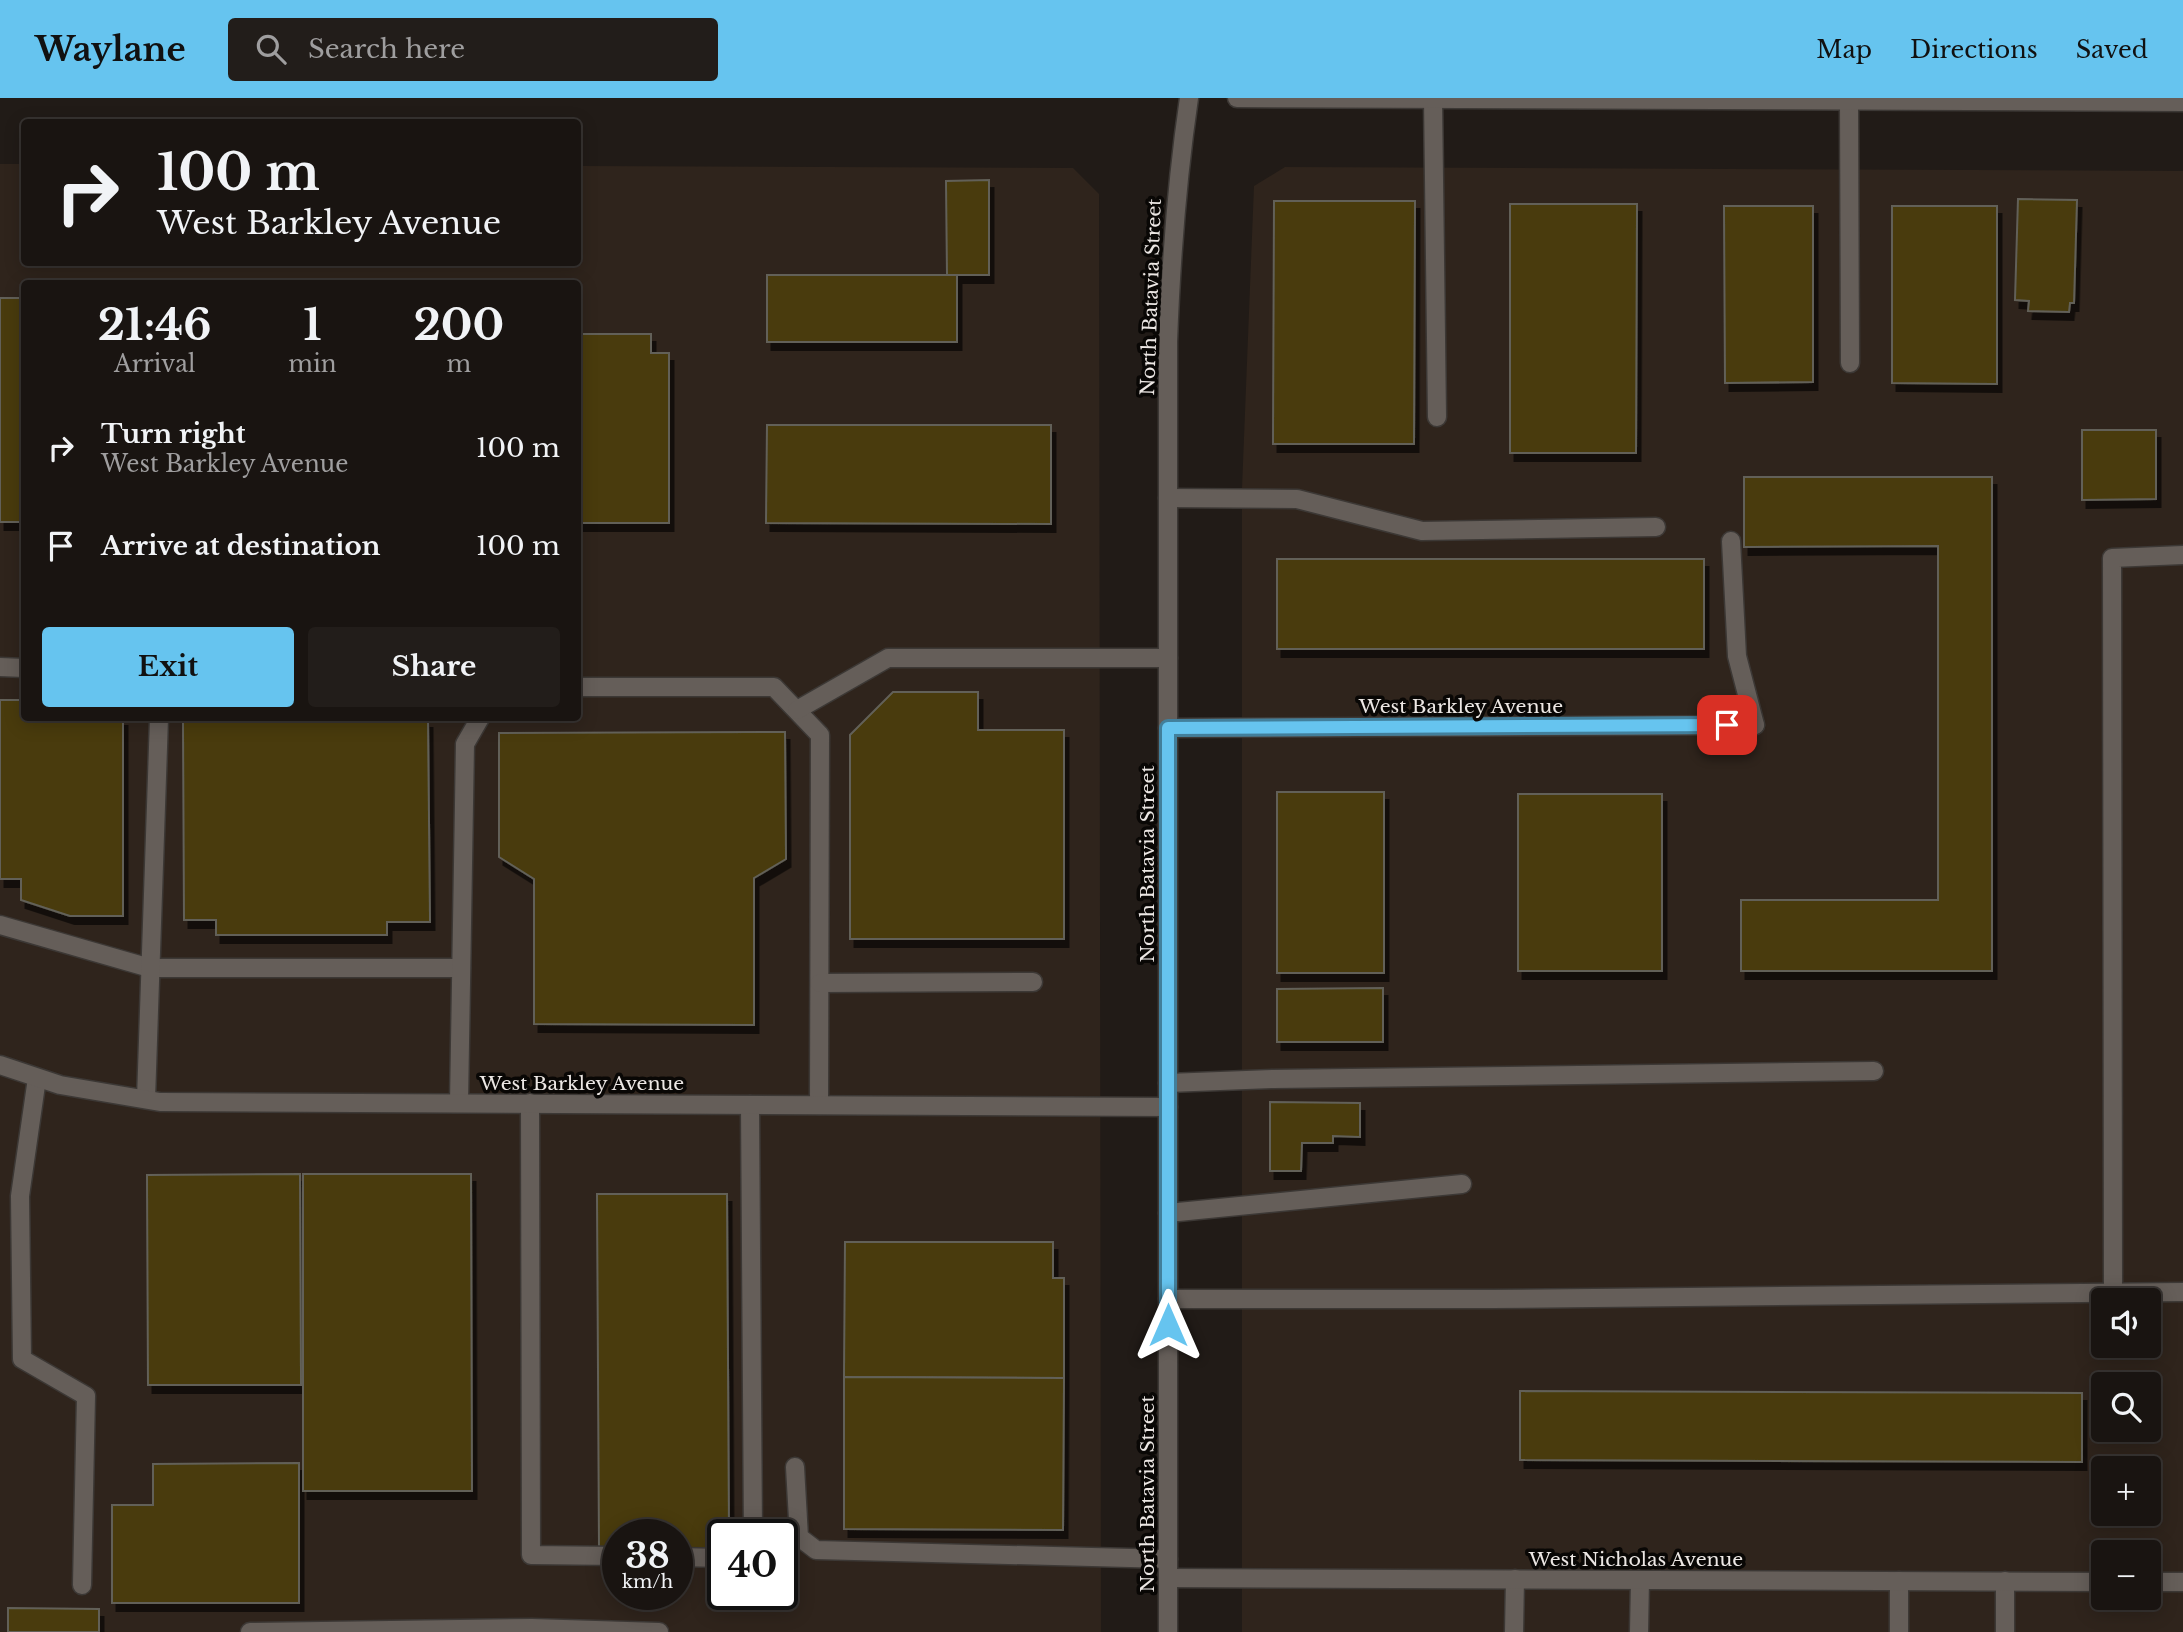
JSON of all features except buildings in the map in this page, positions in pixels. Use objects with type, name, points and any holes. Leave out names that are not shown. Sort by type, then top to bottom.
[{"type":"street","name":"North Batavia Street","points":[[1168,1632],[1168,342],[1178,172],[1189,98]]},
{"type":"street","points":[[1237,98],[2183,102]]},
{"type":"street","points":[[1433,99],[1437,416]]},
{"type":"street","points":[[1849,100],[1850,363]]},
{"type":"street","points":[[1168,498],[1297,499],[1422,531],[1656,527]]},
{"type":"street","name":"West Barkley Avenue","points":[[1168,728],[1755,725],[1737,656],[1731,541]]},
{"type":"street","points":[[2113,1288],[2112,558],[2183,555]]},
{"type":"street","points":[[797,710],[888,658],[1168,658]]},
{"type":"street","points":[[0,667],[21,668]]},
{"type":"street","points":[[581,687],[774,687],[820,735],[819,1105]]},
{"type":"street","points":[[146,1100],[159,721]]},
{"type":"street","points":[[459,1103],[465,744],[478,721]]},
{"type":"street","points":[[0,925],[150,968],[461,968]]},
{"type":"street","points":[[820,983],[1033,982]]},
{"type":"street","name":"West Barkley Avenue","points":[[0,1065],[60,1085],[160,1102],[1168,1107]]},
{"type":"street","points":[[1168,1083],[1273,1079],[1874,1071]]},
{"type":"street","points":[[37,1077],[20,1196],[22,1359],[86,1396],[82,1584]]},
{"type":"street","points":[[530,1103],[531,1555],[602,1556]]},
{"type":"street","points":[[750,1105],[753,1519]]},
{"type":"street","points":[[1168,1213],[1462,1184]]},
{"type":"street","points":[[1168,1299],[1492,1299],[2091,1292]]},
{"type":"street","points":[[2161,1292],[2183,1292]]},
{"type":"street","points":[[795,1467],[799,1537],[816,1550],[1168,1559]]},
{"type":"street","name":"West Nicholas Avenue","points":[[1168,1578],[2091,1582]]},
{"type":"street","points":[[1514,1632],[1515,1579]]},
{"type":"street","points":[[1639,1632],[1640,1580]]},
{"type":"street","points":[[1899,1581],[1899,1632]]},
{"type":"street","points":[[2006,1581],[2006,1632]]},
{"type":"street","points":[[2161,1582],[2183,1582]]},
{"type":"street","points":[[250,1632],[659,1632]]},
{"type":"shaded area","points":[[0,164],[21,164],[21,266],[581,266],[581,166],[1073,168],[1099,194],[1101,1632],[0,1632]]},
{"type":"shaded area","points":[[1285,167],[2183,171],[2183,1632],[1242,1632],[1242,488],[1254,186]]},
{"type":"route","points":[[1168,1325],[1168,728],[1727,725]]}]
